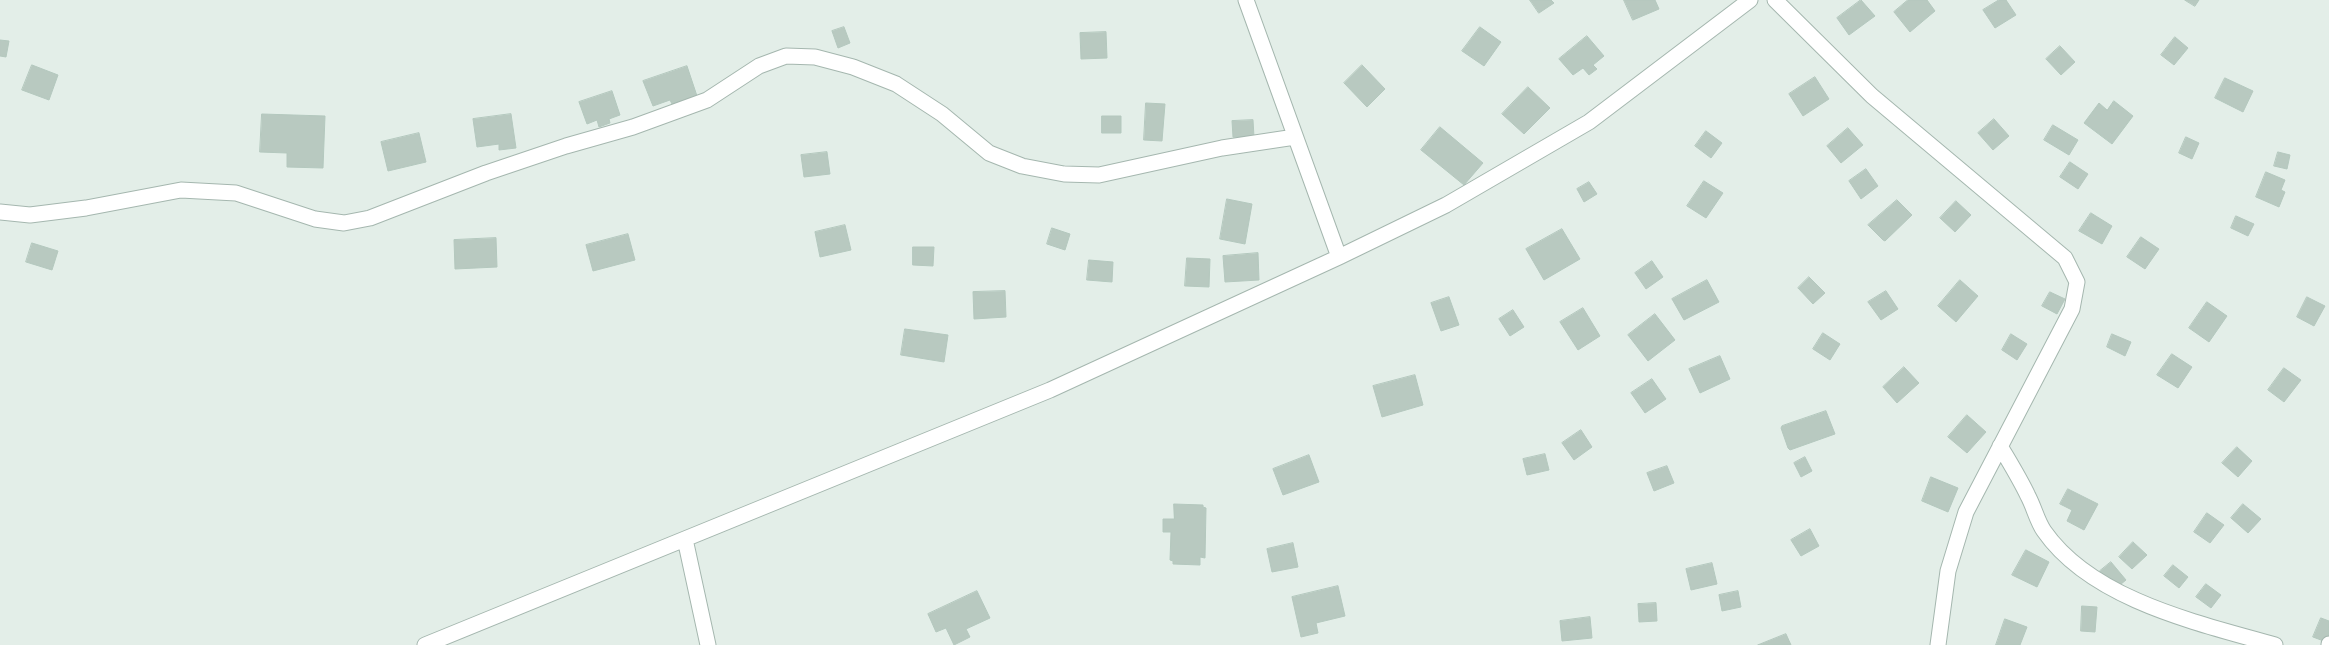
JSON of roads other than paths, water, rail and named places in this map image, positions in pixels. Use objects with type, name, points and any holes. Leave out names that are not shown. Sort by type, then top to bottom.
[{"type":"street","points":[[1246,0],[1339,257]]},
{"type":"street","points":[[425,645],[1050,390],[1339,257],[1446,205],[1589,122],[1750,0]]},
{"type":"street","points":[[1775,0],[1872,96],[2066,258],[2078,282],[2072,309],[1966,512],[1948,572],[1938,645]]},
{"type":"street","points":[[0,212],[30,215],[86,208],[181,190],[236,193],[315,219],[344,223],[370,218],[486,173],[566,146],[633,127],[708,100],[759,66],[786,56],[815,57],[853,67],[896,84],[942,114],[989,153],[1022,166],[1064,174],[1099,175],[1222,148],[1295,136]]},
{"type":"street","points":[[2000,446],[2028,496],[2043,530],[2070,561],[2114,591],[2196,622],[2275,645]]},
{"type":"street","points":[[685,539],[708,645]]}]
